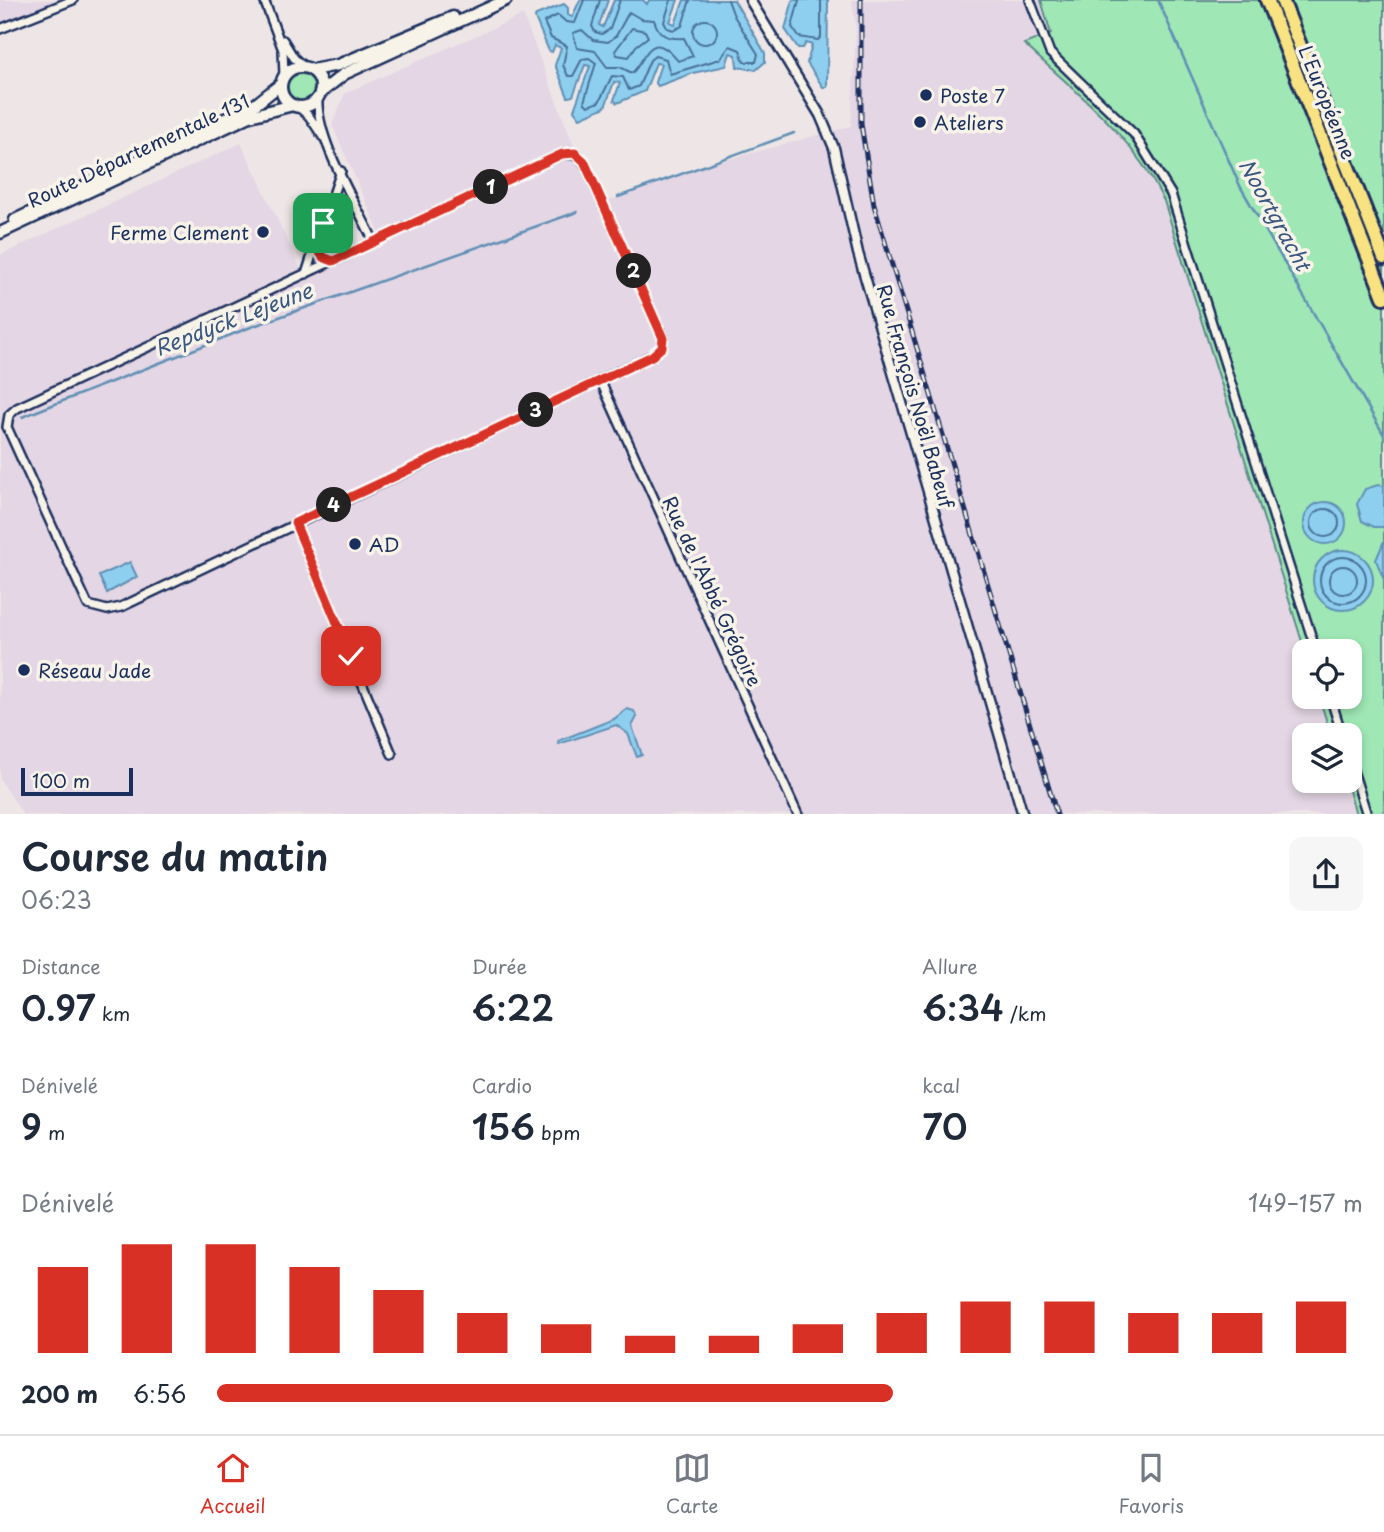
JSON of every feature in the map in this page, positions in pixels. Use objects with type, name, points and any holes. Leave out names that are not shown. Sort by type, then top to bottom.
[{"type":"highway","name":"L'Européenne","points":[[1267,0],[1384,297]]},
{"type":"highway","name":"L'Européenne","points":[[1282,0],[1384,258]]},
{"type":"highway","points":[[1290,0],[1315,81]]},
{"type":"highway","points":[[1367,213],[1384,251]]},
{"type":"main road","points":[[505,0],[344,74],[308,105],[295,105],[284,97],[283,80],[293,69],[338,65],[438,23],[505,0]]},
{"type":"main road","points":[[308,69],[320,80],[319,95]]},
{"type":"main road","name":"Route Départementale 131","points":[[0,228],[91,181],[256,104],[283,80]]},
{"type":"main road","name":"Route Départementale 131","points":[[0,233],[250,116],[295,105]]},
{"type":"street","points":[[0,29],[72,0]]},
{"type":"street","points":[[264,0],[285,61],[283,80]]},
{"type":"street","name":"Rue François Noël Babeuf","points":[[750,0],[820,115],[832,142],[858,253],[1023,814]]},
{"type":"street","points":[[1030,0],[1047,50],[1134,134],[1171,194],[1311,639]]},
{"type":"street","points":[[275,26],[294,58],[308,69]]},
{"type":"street","points":[[319,95],[319,114],[329,146]]},
{"type":"street","points":[[295,105],[312,119],[329,146],[374,242]]},
{"type":"street","points":[[562,154],[578,155],[591,176],[663,338],[662,347],[655,354],[121,607],[96,609],[88,605],[9,435],[7,421],[17,408],[374,242],[562,154]]},
{"type":"street","points":[[306,274],[341,171]]},
{"type":"street","points":[[317,239],[319,253],[333,261]]},
{"type":"street","name":"Rue de l'Abbé Grégoire","points":[[600,380],[798,814]]},
{"type":"street","points":[[295,523],[392,754]]},
{"type":"street","points":[[1360,793],[1367,814]]},
{"type":"shaded area","points":[[0,0],[60,0],[0,24]]},
{"type":"shaded area","points":[[852,0],[1041,0],[1052,35],[1025,45],[1114,126],[1153,179],[1175,230],[1301,639],[1292,639],[1292,709],[1323,709],[1327,723],[1292,723],[1292,793],[1350,793],[1356,814],[22,814],[0,779],[0,255],[241,143],[301,269],[379,232],[332,125],[345,93],[523,15],[597,205],[704,166],[851,126],[856,28]]},
{"type":"green space","points":[[1041,0],[1384,0],[1384,814],[1356,814],[1350,793],[1362,793],[1362,723],[1327,723],[1323,709],[1362,709],[1362,639],[1301,639],[1164,201],[1136,155],[1119,134],[1024,44],[1051,34]]},
{"type":"green space","points":[[301,74],[310,78],[314,87],[310,96],[301,100],[292,96],[288,87],[292,78]]},
{"type":"water","points":[[580,0],[608,0],[599,25],[603,27],[614,0],[643,0],[647,4],[649,0],[678,0],[670,22],[675,24],[684,0],[734,0],[765,53],[765,62],[756,70],[737,67],[736,55],[730,53],[726,66],[693,73],[658,86],[655,82],[661,64],[656,63],[645,91],[617,103],[614,100],[620,83],[614,82],[605,107],[580,118],[574,110],[590,66],[585,65],[573,96],[568,97],[555,65],[561,48],[555,45],[552,52],[549,51],[535,18],[536,15],[564,4],[568,8],[568,15],[572,17]]},
{"type":"water","points":[[793,0],[828,0],[827,87],[823,87],[807,63],[812,45],[806,43],[803,48],[798,48],[785,29]]},
{"type":"water","points":[[1384,486],[1384,527],[1374,527],[1362,521],[1357,504],[1365,489]]},
{"type":"water","points":[[1325,502],[1340,508],[1346,523],[1340,538],[1325,544],[1310,538],[1304,523],[1310,508]]},
{"type":"water","points":[[1384,541],[1384,580],[1376,560]]},
{"type":"water","points":[[1343,550],[1360,555],[1368,563],[1373,580],[1368,597],[1360,605],[1343,610],[1326,605],[1318,597],[1313,580],[1318,563],[1326,555]]},
{"type":"water","points":[[130,562],[137,577],[107,593],[99,576]]},
{"type":"water","points":[[627,709],[634,711],[637,717],[632,726],[642,755],[637,757],[628,734],[616,725],[559,744],[558,741],[614,719]]},
{"type":"waterway","name":"Noortgracht","points":[[1158,0],[1240,186],[1384,435]]},
{"type":"waterway","name":"Repdyck Lejeune","points":[[618,197],[794,133]]},
{"type":"waterway","name":"Repdyck Lejeune","points":[[22,417],[251,327],[577,212]]},
{"type":"railway","points":[[861,0],[861,124],[874,205],[1057,814]]},
{"type":"place","name":"Poste 7","points":[[926,95]]},
{"type":"place","name":"Ateliers","points":[[920,122]]},
{"type":"place","name":"Ferme Clement","points":[[263,232]]},
{"type":"place","name":"AD","points":[[355,544]]},
{"type":"place","name":"Réseau Jade","points":[[24,670]]},
{"type":"route","points":[[323,223],[317,239],[317,248],[323,257],[333,261],[562,154],[575,153],[584,161],[663,338],[662,347],[652,356],[295,523],[351,656]]}]
